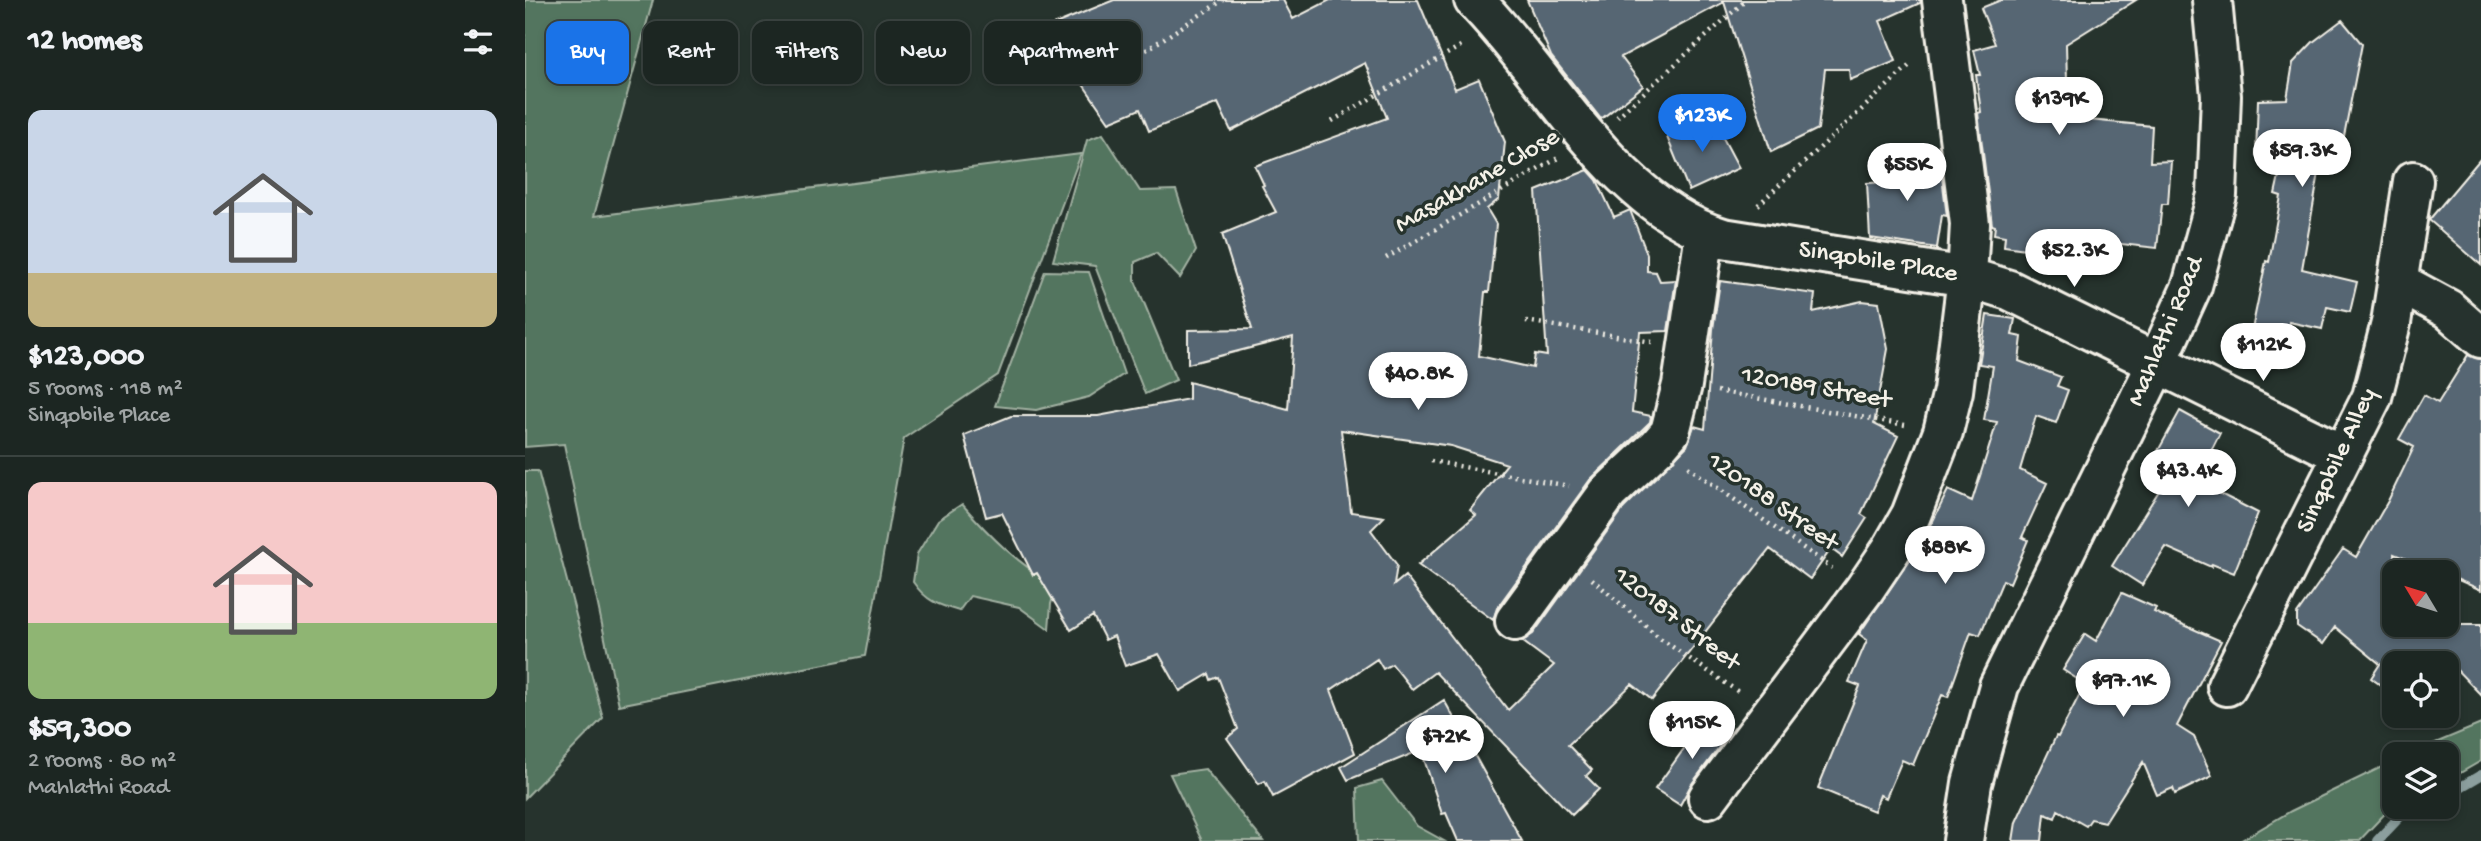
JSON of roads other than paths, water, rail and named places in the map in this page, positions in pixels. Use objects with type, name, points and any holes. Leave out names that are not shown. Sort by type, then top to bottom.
[{"type":"street","name":"Mahlathi Road","points":[[1963,841],[1972,783],[1999,686],[2192,286],[2217,195],[2221,96],[2212,0]]},
{"type":"street","name":"Sinqobile Place","points":[[1485,11],[1622,174],[1655,203],[1714,235],[1967,277],[2009,290],[2343,455]]},
{"type":"street","points":[[1708,798],[1891,550],[1911,515],[1943,432],[1953,391],[1967,277],[1970,224],[1945,15]]},
{"type":"street","name":"Sinqobile Alley","points":[[2227,686],[2372,397],[2391,323],[2413,181]]},
{"type":"street","points":[[1515,621],[1608,493],[1670,432],[1714,235]]},
{"type":"street","points":[[2398,282],[2448,309],[2481,338]]},
{"type":"waterway","points":[[2459,788],[2481,775]]},
{"type":"waterway","points":[[2377,841],[2398,819]]}]
